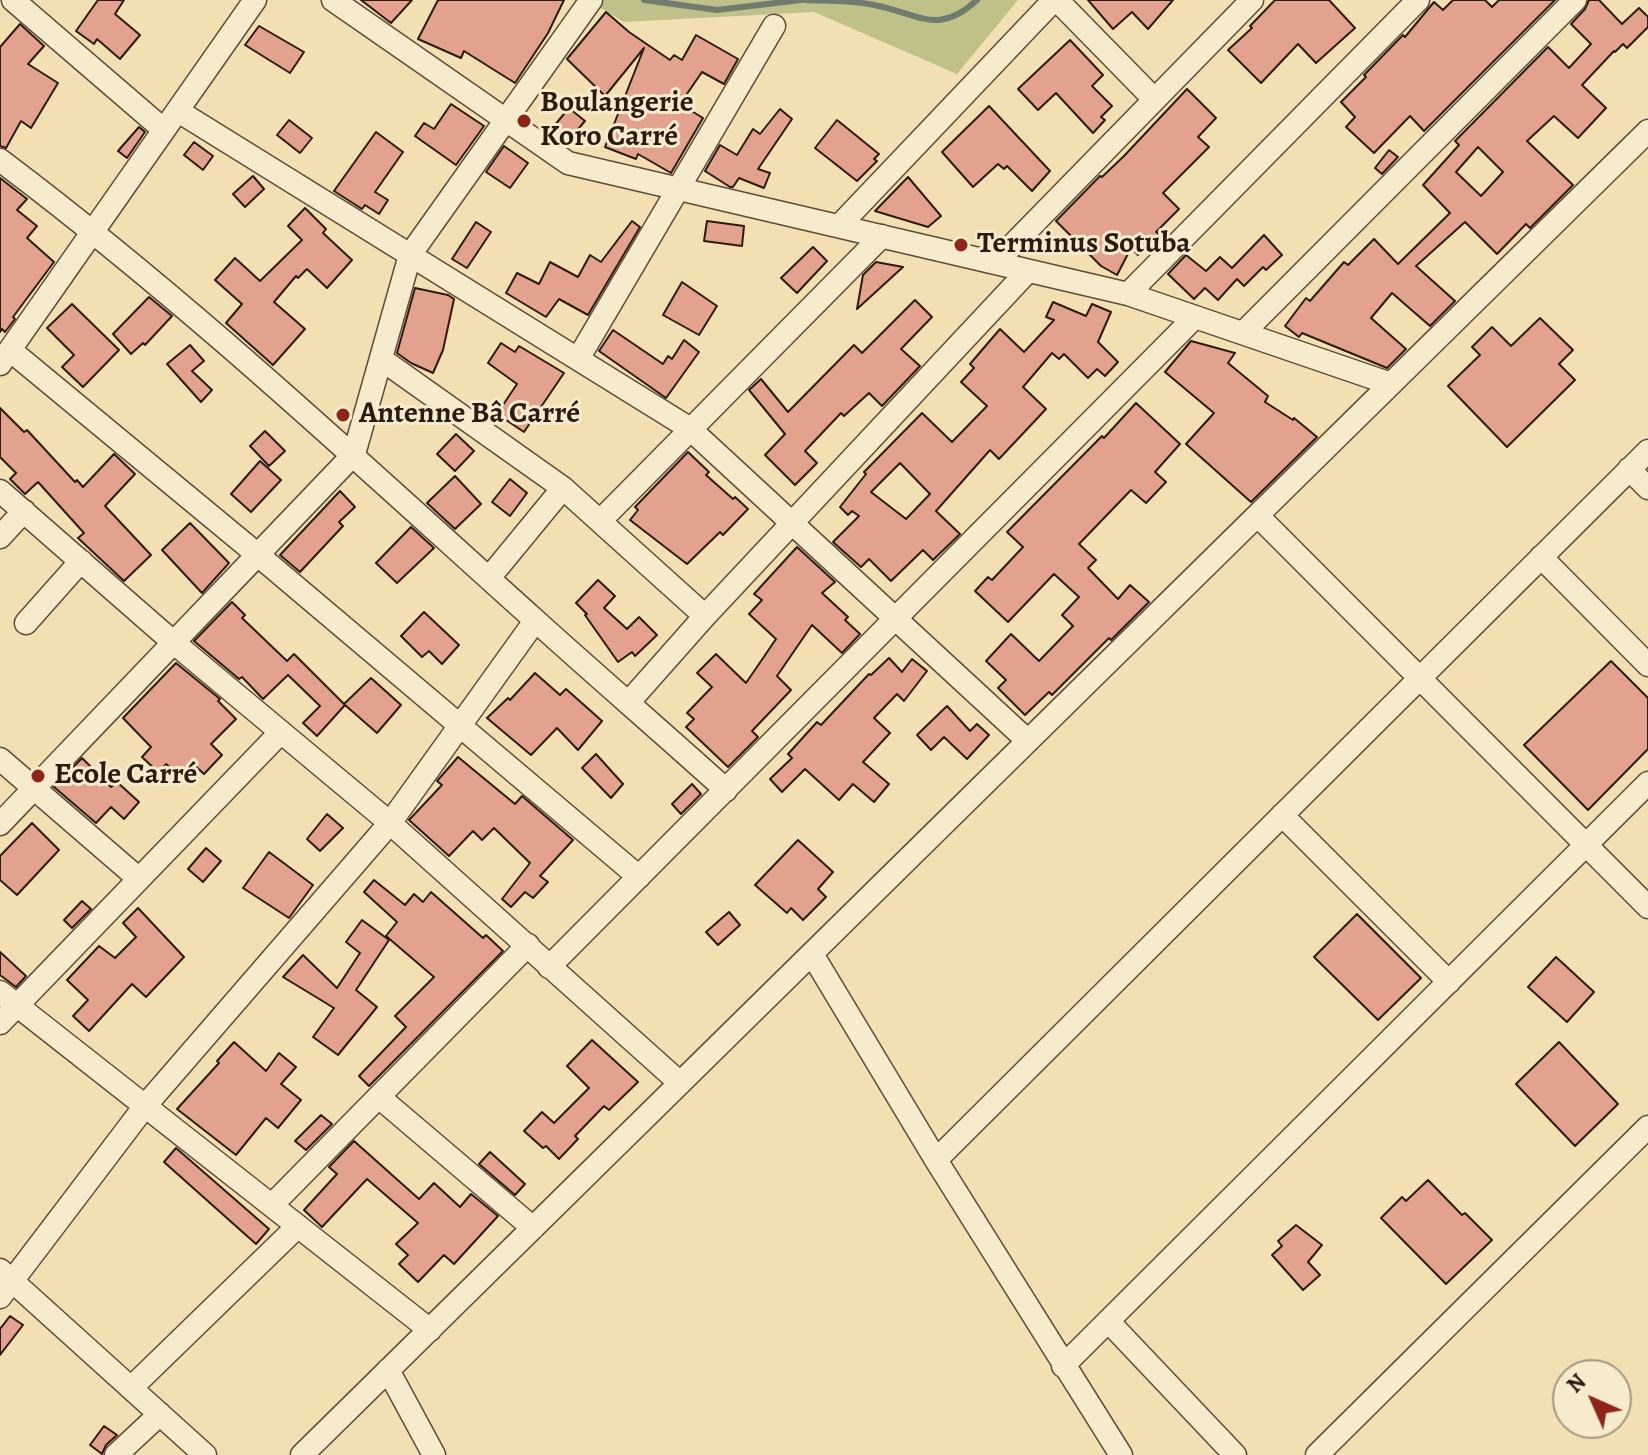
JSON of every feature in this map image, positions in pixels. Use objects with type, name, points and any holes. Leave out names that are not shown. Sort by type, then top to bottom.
[{"type":"street","points":[[13,0],[164,130]]},
{"type":"street","points":[[255,0],[5,357],[258,555],[639,877]]},
{"type":"street","points":[[333,0],[568,163],[1128,294],[1391,384]]},
{"type":"street","points":[[0,824],[354,454],[410,255],[591,0]]},
{"type":"street","points":[[839,226],[1055,0],[1154,99]]},
{"type":"street","points":[[995,263],[1252,0]]},
{"type":"street","points":[[1128,294],[1418,0]]},
{"type":"street","points":[[1243,333],[1575,0]]},
{"type":"street","points":[[578,359],[774,26]]},
{"type":"street","points":[[178,111],[689,428],[1028,741]]},
{"type":"street","points":[[302,1455],[1648,131]]},
{"type":"street","points":[[0,160],[94,231],[354,454],[535,621],[726,790]]},
{"type":"street","points":[[601,520],[882,236]]},
{"type":"street","points":[[628,703],[705,616],[1028,271]]},
{"type":"street","points":[[549,967],[1195,317]]},
{"type":"street","points":[[381,359],[563,488],[705,616]]},
{"type":"street","points":[[936,1160],[1648,451]]},
{"type":"street","points":[[1629,469],[1648,488]]},
{"type":"street","points":[[489,578],[563,488]]},
{"type":"street","points":[[0,491],[173,642],[390,823],[680,1083]]},
{"type":"street","points":[[0,537],[24,511]]},
{"type":"street","points":[[1258,516],[1648,907]]},
{"type":"street","points":[[1541,557],[1648,665]]},
{"type":"street","points":[[26,623],[81,561]]},
{"type":"street","points":[[205,1455],[131,1388],[4,1283],[145,1106],[390,823],[535,621]]},
{"type":"street","points":[[0,1023],[281,732]]},
{"type":"street","points":[[0,759],[139,879]]},
{"type":"street","points":[[1063,1366],[1648,783]]},
{"type":"street","points":[[1282,815],[1449,982]]},
{"type":"street","points":[[272,1205],[528,945]]},
{"type":"street","points":[[812,954],[1063,1366],[1121,1455]]},
{"type":"street","points":[[0,992],[430,1330]]},
{"type":"street","points":[[379,1097],[533,1228]]},
{"type":"street","points":[[1317,1455],[1648,1127]]},
{"type":"street","points":[[131,1388],[298,1226]]},
{"type":"street","points":[[1108,1321],[1235,1455]]},
{"type":"street","points":[[388,1370],[434,1455]]},
{"type":"street","points":[[116,1455],[160,1414]]},
{"type":"green space","points":[[588,0],[1018,0],[957,74],[814,12],[624,22]]},
{"type":"building","points":[[98,0],[124,0],[115,14],[140,35],[120,59],[97,39],[94,44],[76,31]]},
{"type":"building","points":[[361,0],[412,0],[391,23]]},
{"type":"building","points":[[438,0],[564,0],[548,33],[515,83],[464,51],[461,58],[418,39]]},
{"type":"building","points":[[1088,0],[1173,0],[1148,29],[1132,12],[1113,29]]},
{"type":"building","points":[[1275,0],[1329,0],[1355,28],[1316,63],[1298,44],[1261,83],[1228,50],[1252,28],[1250,26]]},
{"type":"building","points":[[1453,0],[1485,0],[1492,7],[1499,0],[1555,0],[1424,131],[1410,116],[1374,153],[1346,127],[1355,117],[1341,102],[1403,35],[1405,37],[1434,2],[1443,10]]},
{"type":"building","points":[[1589,0],[1599,0],[1622,24],[1639,8],[1648,17],[1648,27],[1627,48],[1623,44],[1614,51],[1582,85],[1606,108],[1578,138],[1554,116],[1527,141],[1573,185],[1530,228],[1526,224],[1497,254],[1465,222],[1416,266],[1455,301],[1430,326],[1392,293],[1371,318],[1406,349],[1387,368],[1302,333],[1299,337],[1285,326],[1306,298],[1310,301],[1344,262],[1348,265],[1374,239],[1398,264],[1450,213],[1423,185],[1459,145],[1455,141],[1548,47],[1569,68],[1591,44],[1571,24]],"holes":[[[1478,147],[1503,172],[1481,196],[1456,172]]]},
{"type":"building","points":[[606,12],[670,60],[674,55],[682,60],[696,35],[738,59],[724,84],[702,72],[680,104],[703,118],[671,173],[638,154],[636,159],[605,147],[644,48],[605,96],[567,59]]},
{"type":"building","points":[[20,24],[44,46],[28,64],[58,83],[31,128],[21,121],[6,148],[0,146],[0,47]]},
{"type":"building","points":[[259,26],[304,52],[290,73],[245,45]]},
{"type":"building","points":[[1070,40],[1103,75],[1092,86],[1112,106],[1101,117],[1105,120],[1093,133],[1056,93],[1038,110],[1018,89]]},
{"type":"building","points":[[1187,89],[1216,118],[1198,137],[1209,147],[1163,193],[1179,209],[1138,255],[1131,248],[1117,275],[1101,266],[1056,221],[1124,156]]},
{"type":"building","points":[[451,104],[484,126],[456,165],[415,136],[424,123],[434,129]]},
{"type":"building","points":[[989,106],[1050,171],[1032,191],[1007,166],[1004,169],[998,164],[973,187],[942,152]]},
{"type":"building","points":[[569,108],[585,121],[569,140],[554,126]]},
{"type":"building","points":[[780,109],[792,119],[758,169],[770,173],[764,188],[739,178],[730,187],[705,171],[720,145],[737,155],[753,129],[760,134]]},
{"type":"building","points":[[289,120],[312,138],[300,153],[277,135]]},
{"type":"building","points":[[837,120],[879,154],[874,159],[877,161],[857,181],[815,148]]},
{"type":"building","points":[[139,127],[145,132],[127,158],[118,151]]},
{"type":"building","points":[[376,132],[403,152],[375,192],[388,200],[379,214],[365,205],[362,209],[334,191]]},
{"type":"building","points":[[194,142],[213,156],[203,170],[184,155]]},
{"type":"building","points":[[504,146],[528,163],[510,188],[486,172]]},
{"type":"building","points":[[1389,150],[1398,157],[1382,174],[1375,168]]},
{"type":"building","points":[[253,176],[264,189],[245,207],[233,194]]},
{"type":"building","points":[[908,177],[941,216],[928,227],[875,211]]},
{"type":"building","points":[[0,178],[27,199],[17,210],[37,226],[27,238],[54,262],[5,332],[2,329],[0,332]]},
{"type":"building","points":[[305,208],[326,229],[323,233],[352,260],[327,288],[307,269],[298,278],[296,276],[274,302],[305,329],[273,365],[226,323],[242,304],[215,280],[235,258],[260,281],[302,240],[288,226]]},
{"type":"building","points":[[632,221],[640,227],[588,315],[559,299],[546,317],[506,293],[517,273],[539,284],[550,262],[578,277],[590,255],[601,262]]},
{"type":"building","points":[[707,221],[744,226],[742,246],[704,241]]},
{"type":"building","points":[[476,222],[491,232],[467,268],[452,259]]},
{"type":"building","points":[[1264,235],[1282,255],[1266,270],[1263,267],[1244,286],[1237,279],[1218,300],[1205,288],[1194,299],[1168,274],[1186,255],[1206,271],[1220,257],[1232,268]]},
{"type":"building","points":[[813,247],[827,261],[797,293],[781,278]]},
{"type":"building","points":[[876,262],[903,267],[857,309],[863,275]]},
{"type":"building","points":[[682,282],[717,306],[699,335],[663,315]]},
{"type":"building","points":[[415,288],[454,299],[443,350],[433,373],[397,353]]},
{"type":"building","points":[[149,297],[172,316],[145,345],[143,343],[131,354],[113,334]]},
{"type":"building","points":[[915,300],[932,317],[901,349],[920,366],[882,406],[869,393],[844,416],[841,413],[805,451],[817,463],[795,485],[765,455],[785,434],[749,390],[761,379],[788,412],[854,345],[862,353]]},
{"type":"building","points":[[1053,302],[1086,316],[1092,304],[1111,312],[1098,342],[1118,362],[1105,376],[1097,369],[1088,378],[1064,354],[1059,359],[1052,353],[1023,387],[1046,409],[999,459],[990,450],[936,511],[960,534],[933,560],[923,550],[891,581],[869,559],[861,567],[833,542],[859,516],[852,511],[848,515],[840,507],[866,474],[864,472],[922,413],[952,442],[987,406],[961,382],[974,368],[970,364],[1000,329],[1024,352],[1054,320],[1046,317]],"holes":[[[900,463],[930,494],[906,519],[871,492]]]},
{"type":"building","points":[[72,304],[119,350],[83,387],[62,367],[74,355],[47,328]]},
{"type":"building","points":[[1540,318],[1573,350],[1559,364],[1575,380],[1507,447],[1448,386],[1480,355],[1472,347],[1492,327],[1511,346]]},
{"type":"building","points":[[613,330],[663,364],[668,356],[672,359],[684,340],[699,352],[666,398],[599,351]]},
{"type":"building","points":[[1191,341],[1235,353],[1228,363],[1268,396],[1265,402],[1294,418],[1317,437],[1251,502],[1186,444],[1214,413],[1165,372]]},
{"type":"building","points":[[501,343],[515,352],[519,346],[564,373],[524,432],[497,414],[517,384],[488,363]]},
{"type":"building","points":[[190,345],[204,361],[192,371],[212,390],[201,402],[167,364]]},
{"type":"building","points":[[1136,403],[1180,444],[1155,472],[1166,482],[1146,503],[1131,490],[1079,544],[1096,560],[1088,568],[1118,599],[1130,585],[1149,602],[1052,695],[1049,692],[1025,715],[998,688],[1006,680],[986,661],[1011,634],[1039,661],[1073,626],[1062,615],[1079,597],[1054,574],[1008,622],[975,591],[988,577],[992,580],[1023,547],[1007,532]]},
{"type":"building","points":[[0,408],[24,432],[27,430],[83,487],[114,454],[135,474],[105,506],[151,555],[124,581],[78,538],[84,533],[38,482],[25,494],[10,479],[16,473],[0,457]]},
{"type":"building","points":[[265,431],[285,451],[269,466],[250,446]]},
{"type":"building","points":[[456,434],[474,451],[455,471],[437,454]]},
{"type":"building","points":[[688,452],[709,472],[706,475],[748,509],[723,535],[720,532],[687,564],[630,520],[638,510],[635,507]]},
{"type":"building","points":[[260,461],[281,480],[251,512],[231,494]]},
{"type":"building","points":[[455,476],[481,504],[455,529],[427,503]]},
{"type":"building","points":[[510,479],[527,493],[510,516],[492,502]]},
{"type":"building","points":[[340,491],[355,507],[339,522],[343,526],[300,572],[280,555]]},
{"type":"building","points":[[190,523],[229,563],[202,593],[162,550]]},
{"type":"building","points":[[411,527],[434,548],[397,583],[376,563]]},
{"type":"building","points":[[797,547],[835,582],[822,593],[848,617],[845,620],[860,634],[842,653],[812,625],[777,676],[791,690],[752,731],[758,737],[728,767],[686,727],[694,719],[687,713],[712,687],[697,673],[716,654],[746,683],[776,639],[749,614],[762,600],[754,594]]},
{"type":"building","points":[[598,580],[615,596],[604,608],[627,629],[639,617],[657,635],[635,656],[632,652],[618,662],[587,614],[576,603]]},
{"type":"building","points":[[232,602],[245,615],[242,618],[287,661],[294,654],[344,704],[371,678],[401,705],[377,733],[345,705],[317,736],[303,723],[320,706],[288,675],[263,699],[242,677],[239,679],[194,641]]},
{"type":"building","points":[[424,612],[459,645],[442,664],[429,651],[422,657],[401,636]]},
{"type":"building","points":[[889,658],[902,672],[912,659],[927,671],[904,701],[897,694],[874,718],[890,733],[863,762],[889,784],[874,802],[853,784],[839,800],[805,769],[782,792],[770,779],[792,758],[788,754],[817,722],[821,725],[869,674]]},
{"type":"building","points":[[1611,661],[1648,698],[1648,749],[1588,810],[1524,745]]},
{"type":"building","points":[[176,663],[220,699],[218,701],[236,719],[211,744],[222,755],[204,774],[194,765],[182,778],[166,764],[159,773],[142,757],[151,747],[123,718]]},
{"type":"building","points":[[535,673],[560,695],[566,689],[602,721],[578,750],[557,728],[531,755],[487,718],[508,698],[510,700]]},
{"type":"building","points":[[947,706],[970,731],[977,724],[989,735],[967,759],[944,737],[931,750],[917,735]]},
{"type":"building","points":[[596,754],[623,784],[611,798],[582,768]]},
{"type":"building","points":[[458,757],[515,804],[522,796],[573,840],[540,876],[548,882],[533,898],[525,892],[511,907],[502,899],[530,863],[494,828],[482,840],[473,831],[449,856],[409,820],[442,785],[437,781]]},
{"type":"building","points":[[82,758],[111,787],[117,782],[139,802],[124,819],[111,807],[96,823],[54,787]]},
{"type":"building","points":[[692,784],[701,794],[681,814],[672,804]]},
{"type":"building","points":[[327,814],[343,828],[320,851],[307,839]]},
{"type":"building","points":[[32,823],[59,850],[17,895],[0,880],[0,856]]},
{"type":"building","points":[[798,840],[833,872],[818,889],[826,897],[803,920],[791,908],[787,913],[755,885]]},
{"type":"building","points":[[206,848],[221,861],[203,882],[188,869]]},
{"type":"building","points":[[269,852],[313,885],[289,918],[243,888]]},
{"type":"building","points":[[374,880],[405,905],[414,894],[423,902],[431,892],[483,938],[486,935],[503,951],[369,1086],[359,1076],[406,1027],[395,1016],[434,977],[386,936],[397,922],[364,892]]},
{"type":"building","points":[[82,901],[91,909],[72,928],[64,920]]},
{"type":"building","points":[[138,908],[184,957],[146,997],[132,984],[89,1031],[73,1016],[88,1000],[67,980],[99,946],[115,958],[136,937],[123,923]]},
{"type":"building","points":[[729,912],[740,925],[718,945],[706,932]]},
{"type":"building","points":[[1357,914],[1421,978],[1378,1020],[1314,957]]},
{"type":"building","points":[[362,920],[389,940],[356,990],[377,1007],[338,1055],[313,1037],[334,1008],[283,977],[303,955],[337,988],[360,953],[346,942]]},
{"type":"building","points":[[0,952],[26,976],[16,987],[0,975]]},
{"type":"building","points":[[1556,957],[1594,992],[1567,1022],[1528,987]]},
{"type":"building","points":[[592,1040],[638,1082],[609,1110],[604,1106],[575,1136],[578,1139],[559,1159],[524,1131],[542,1112],[554,1123],[589,1088],[567,1066]]},
{"type":"building","points":[[234,1042],[266,1071],[279,1053],[296,1067],[281,1084],[301,1100],[278,1128],[266,1118],[236,1155],[177,1109]]},
{"type":"building","points":[[1559,1042],[1618,1104],[1575,1146],[1516,1084]]},
{"type":"building","points":[[321,1115],[332,1124],[306,1150],[295,1141]]},
{"type":"building","points":[[354,1141],[419,1199],[434,1183],[460,1207],[471,1194],[498,1216],[454,1264],[444,1255],[418,1282],[399,1264],[408,1255],[396,1244],[418,1223],[367,1179],[322,1227],[304,1210],[337,1174],[329,1167]]},
{"type":"building","points":[[176,1148],[269,1229],[256,1244],[164,1162]]},
{"type":"building","points":[[490,1152],[525,1184],[515,1195],[479,1164]]},
{"type":"building","points":[[1428,1180],[1492,1240],[1446,1284],[1381,1218],[1402,1197],[1406,1201]]},
{"type":"building","points":[[1296,1225],[1322,1245],[1308,1262],[1320,1275],[1303,1290],[1272,1255],[1282,1246],[1278,1241]]},
{"type":"building","points":[[10,1316],[23,1325],[0,1355],[0,1329]]},
{"type":"building","points":[[104,1426],[117,1435],[106,1445],[102,1454],[90,1445]]},
{"type":"waterway","points":[[644,0],[717,10],[801,0]]},
{"type":"waterway","points":[[805,0],[866,3],[938,20],[950,18],[977,0]]},
{"type":"place","name":"Boulangerie Koro Carré","points":[[524,121]]},
{"type":"place","name":"Terminus Sotuba","points":[[961,245]]},
{"type":"place","name":"Antenne Bâ Carré","points":[[343,415]]},
{"type":"place","name":"Ecole Carré","points":[[38,776]]}]
